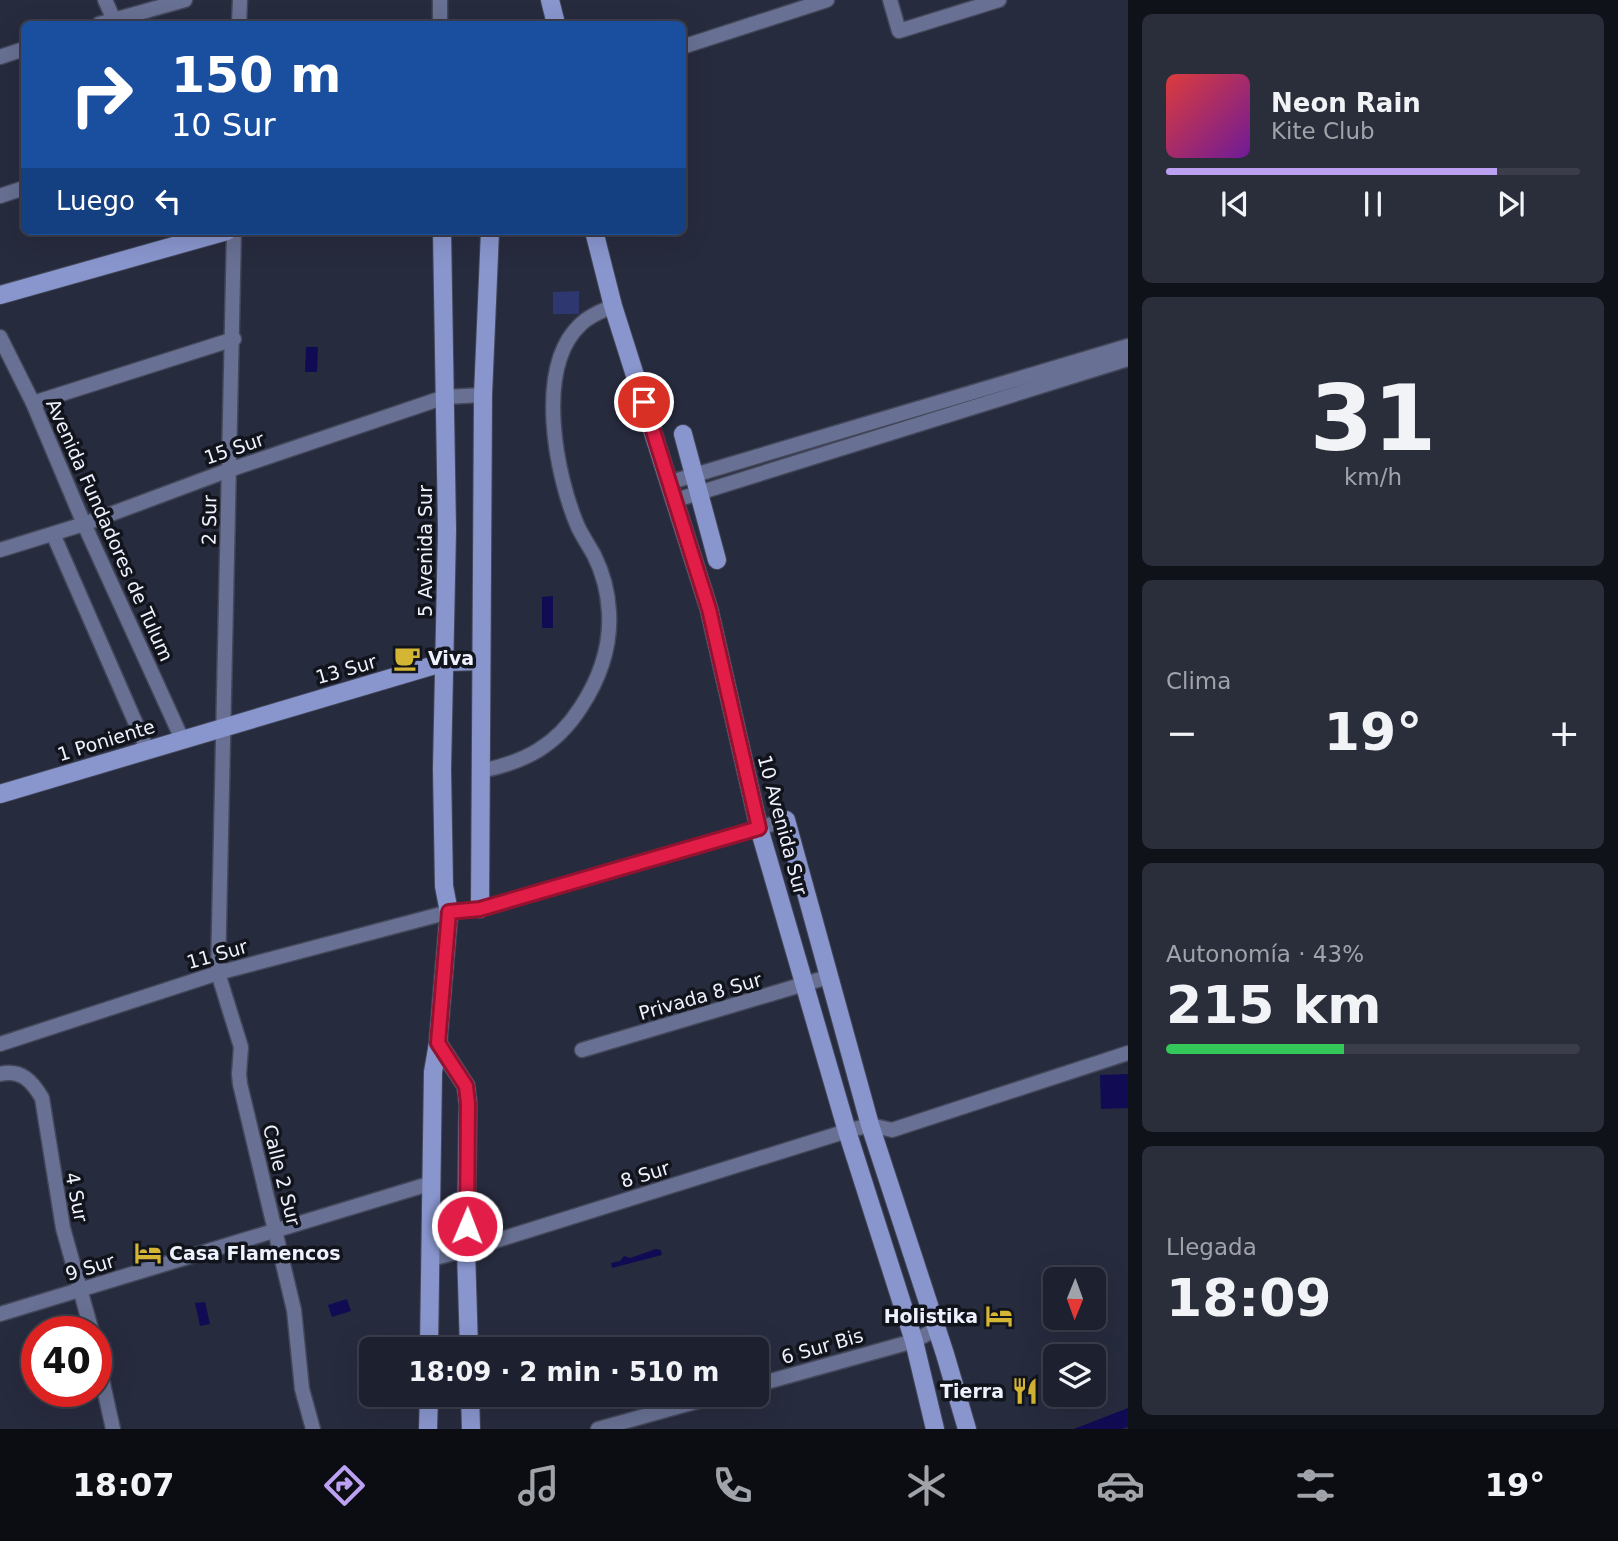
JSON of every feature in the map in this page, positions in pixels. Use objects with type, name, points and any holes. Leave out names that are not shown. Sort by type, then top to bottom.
[{"type":"street","points":[[105,0],[114,20]]},
{"type":"street","points":[[110,21],[185,0]]},
{"type":"street","points":[[239,21],[240,0]]},
{"type":"street","points":[[440,0],[440,21]]},
{"type":"street","points":[[550,0],[555,21]]},
{"type":"street","points":[[686,46],[827,0]]},
{"type":"street","points":[[890,0],[899,32],[999,0]]},
{"type":"street","points":[[0,57],[21,50]]},
{"type":"street","points":[[0,196],[21,189]]},
{"type":"street","points":[[0,295],[213,235]]},
{"type":"street","name":"2 Sur","points":[[218,973],[234,339],[234,235]]},
{"type":"street","name":"5 Avenida Sur","points":[[429,1337],[433,1072],[449,912],[444,886],[442,769],[445,662],[442,235]]},
{"type":"street","points":[[480,909],[483,395],[490,235]]},
{"type":"street","name":"10 Avenida Sur","points":[[595,235],[613,306],[671,482],[709,609],[759,828],[847,1131],[914,1340],[935,1429]]},
{"type":"street","points":[[481,771],[528,758],[548,744],[579,711],[601,668],[609,635],[609,610],[603,575],[578,527],[560,468],[554,438],[552,405],[566,345],[580,325],[594,314],[613,306]]},
{"type":"street","name":"Avenida Fundadores de Tulum","points":[[0,337],[33,403],[83,524],[181,739]]},
{"type":"street","points":[[33,403],[234,339]]},
{"type":"street","points":[[671,482],[1128,346]]},
{"type":"street","points":[[676,500],[1128,359]]},
{"type":"street","name":"15 Sur","points":[[0,550],[54,534],[229,470],[445,397],[483,395]]},
{"type":"street","points":[[683,434],[717,559]]},
{"type":"street","points":[[54,534],[147,750]]},
{"type":"street","name":"13 Sur","points":[[224,726],[445,662],[481,661]]},
{"type":"street","name":"1 Poniente","points":[[0,794],[224,726]]},
{"type":"street","points":[[786,820],[870,1125],[967,1429]]},
{"type":"street","name":"11 Sur","points":[[0,1044],[218,973],[449,912],[480,909],[786,820]]},
{"type":"street","name":"Calle 2 Sur","points":[[218,973],[241,1047],[240,1084],[276,1230],[297,1330],[302,1389],[313,1429]]},
{"type":"street","name":"Privada 8 Sur","points":[[582,1050],[828,977]]},
{"type":"street","points":[[438,1043],[466,1086],[468,1104],[466,1250],[469,1337]]},
{"type":"street","name":"8 Sur","points":[[430,1259],[847,1131],[870,1125],[892,1130],[1128,1053]]},
{"type":"street","name":"4 Sur","points":[[0,1074],[22,1074],[34,1083],[42,1098],[63,1228],[88,1316]]},
{"type":"street","name":"9 Sur","points":[[0,1314],[432,1183]]},
{"type":"street","name":"6 Sur Bis","points":[[769,1381],[914,1340],[936,1329]]},
{"type":"street","points":[[108,1407],[113,1429]]},
{"type":"street","points":[[428,1429],[429,1407]]},
{"type":"street","points":[[470,1407],[471,1429]]},
{"type":"street","points":[[598,1429],[677,1407]]},
{"type":"shaded area","points":[[579,291],[579,314],[553,314],[553,292]]},
{"type":"shaded area","points":[[306,347],[318,347],[317,372],[305,372]]},
{"type":"shaded area","points":[[553,596],[553,628],[542,628],[542,597]]},
{"type":"shaded area","points":[[1128,1074],[1128,1108],[1101,1109],[1100,1075]]},
{"type":"shaded area","points":[[656,1249],[661,1250],[662,1255],[612,1268],[611,1263],[620,1261],[624,1256],[630,1258]]},
{"type":"shaded area","points":[[347,1299],[351,1311],[332,1317],[328,1305]]},
{"type":"shaded area","points":[[205,1302],[210,1324],[200,1326],[195,1303]]},
{"type":"shaded area","points":[[1128,1408],[1128,1427],[1074,1429]]},
{"type":"place","name":"Viva","points":[[407,658]]},
{"type":"place","name":"Casa Flamencos","points":[[148,1253]]},
{"type":"place","name":"Holistika","points":[[999,1316]]},
{"type":"place","name":"Tierra","points":[[1025,1391]]},
{"type":"route","points":[[467,1226],[466,1086],[438,1043],[449,912],[480,909],[759,828],[709,609],[644,402]]}]
